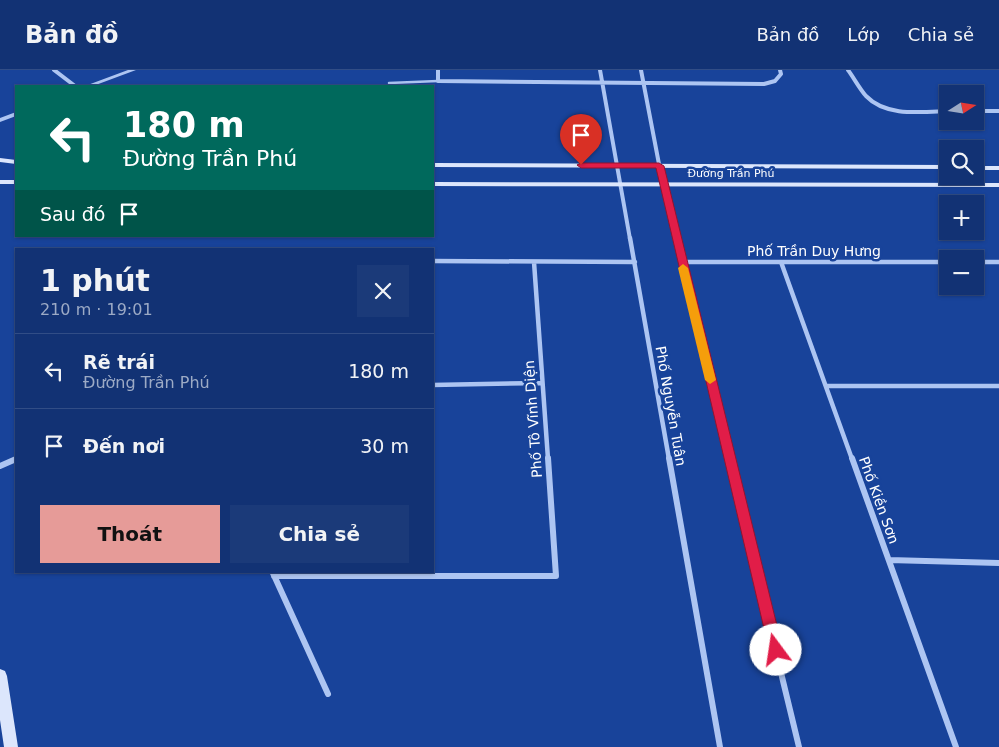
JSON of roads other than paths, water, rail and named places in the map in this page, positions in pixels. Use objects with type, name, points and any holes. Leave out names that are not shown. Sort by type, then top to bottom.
[{"type":"main road","points":[[0,160],[15,162]]},
{"type":"main road","name":"Đường Trần Phú","points":[[434,165],[939,168]]},
{"type":"main road","points":[[984,168],[999,168]]},
{"type":"main road","points":[[0,182],[15,182]]},
{"type":"main road","name":"Đường Trần Phú","points":[[434,184],[999,185]]},
{"type":"main road","points":[[0,676],[12,747]]},
{"type":"street","points":[[54,70],[74,85]]},
{"type":"street","points":[[91,85],[133,70]]},
{"type":"street","points":[[438,70],[438,81],[764,84],[775,81],[781,74],[780,70]]},
{"type":"street","name":"Phố Nguyễn Tuân","points":[[600,70],[720,747]]},
{"type":"street","points":[[642,70],[663,184],[799,747]]},
{"type":"street","points":[[848,70],[867,97],[881,106],[900,111],[939,111]]},
{"type":"street","points":[[984,111],[999,111]]},
{"type":"street","points":[[0,120],[15,114]]},
{"type":"street","points":[[434,261],[635,262]]},
{"type":"street","name":"Phố Tô Vĩnh Diện","points":[[273,574],[556,576],[534,262]]},
{"type":"street","name":"Phố Trần Duy Hưng","points":[[682,262],[939,262]]},
{"type":"street","name":"Phố Kiền Sơn","points":[[781,262],[956,747]]},
{"type":"street","points":[[984,262],[999,262]]},
{"type":"street","points":[[434,385],[542,383]]},
{"type":"street","points":[[826,386],[999,386]]},
{"type":"street","points":[[0,466],[15,459]]},
{"type":"street","points":[[888,560],[999,563]]},
{"type":"street","points":[[273,574],[328,694]]},
{"type":"lane","points":[[389,83],[438,81]]}]
